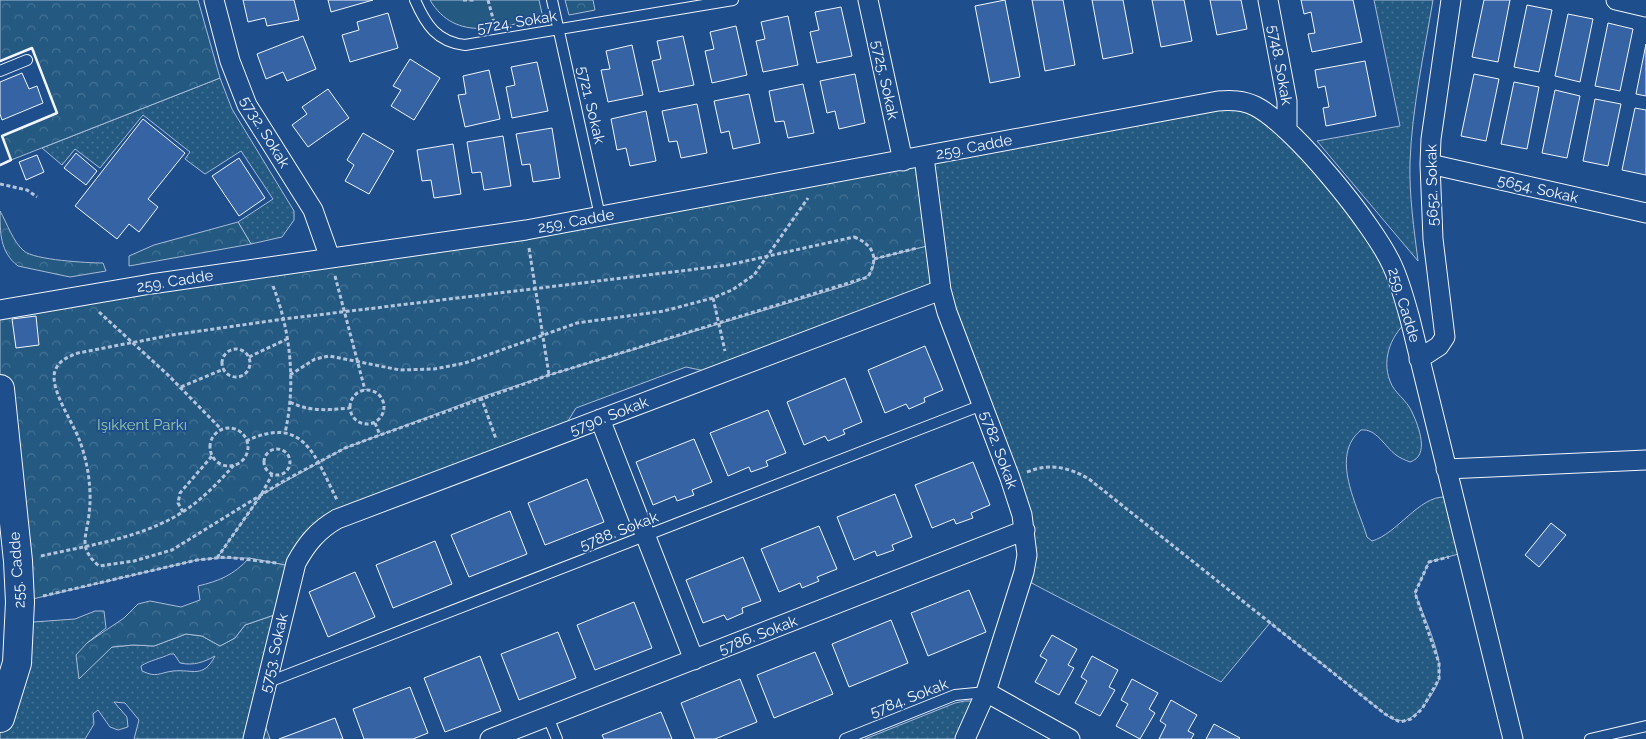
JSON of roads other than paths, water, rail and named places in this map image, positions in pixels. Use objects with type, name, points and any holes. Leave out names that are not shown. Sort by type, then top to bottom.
[{"type":"street","name":"5732. Sokak","points":[[214,0],[230,61],[247,105],[313,210],[330,258]]},
{"type":"street","name":"5725. Sokak","points":[[868,0],[903,161]]},
{"type":"street","name":"5748. Sokak","points":[[1268,0],[1287,100],[1288,130]]},
{"type":"street","name":"5652. Sokak","points":[[1419,359],[1439,346],[1445,337],[1434,248],[1430,164],[1431,139],[1451,0]]},
{"type":"street","points":[[1616,0],[1646,7]]},
{"type":"street","name":"259. Cadde","points":[[0,310],[78,296],[526,230],[1230,100],[1254,106],[1288,130],[1347,199],[1378,240],[1392,264],[1402,290],[1513,739]]},
{"type":"street","name":"5782. Sokak","points":[[924,157],[942,290],[954,334],[1010,478],[1025,530],[1026,555],[1024,572],[986,692],[965,739]]},
{"type":"street","name":"5654. Sokak","points":[[1430,164],[1646,213]]},
{"type":"street","name":"5790. Sokak","points":[[295,567],[312,539],[324,527],[345,516],[942,290]]},
{"type":"street","name":"255. Cadde","points":[[0,389],[9,565],[20,602],[17,663],[0,718]]},
{"type":"street","points":[[600,419],[694,660]]},
{"type":"street","points":[[1446,468],[1646,460]]},
{"type":"street","name":"5786. Sokak","points":[[490,739],[1025,530]]},
{"type":"street","name":"5753. Sokak","points":[[253,739],[295,567]]},
{"type":"street","points":[[986,692],[1070,739]]},
{"type":"lane","name":"5724. Sokak","points":[[415,0],[430,29],[437,36],[454,44],[478,44],[733,0]]},
{"type":"lane","name":"5721. Sokak","points":[[552,0],[600,216]]},
{"type":"lane","points":[[0,71],[27,60]]},
{"type":"lane","name":"5788. Sokak","points":[[266,684],[982,405]]},
{"type":"lane","name":"5784. Sokak","points":[[844,739],[955,695],[986,692]]},
{"type":"lane","points":[[548,716],[557,739]]},
{"type":"lane","points":[[1590,739],[1645,729]]},
{"type":"park label","name":"Işıkkent Parkı","points":[[142,425]]}]
